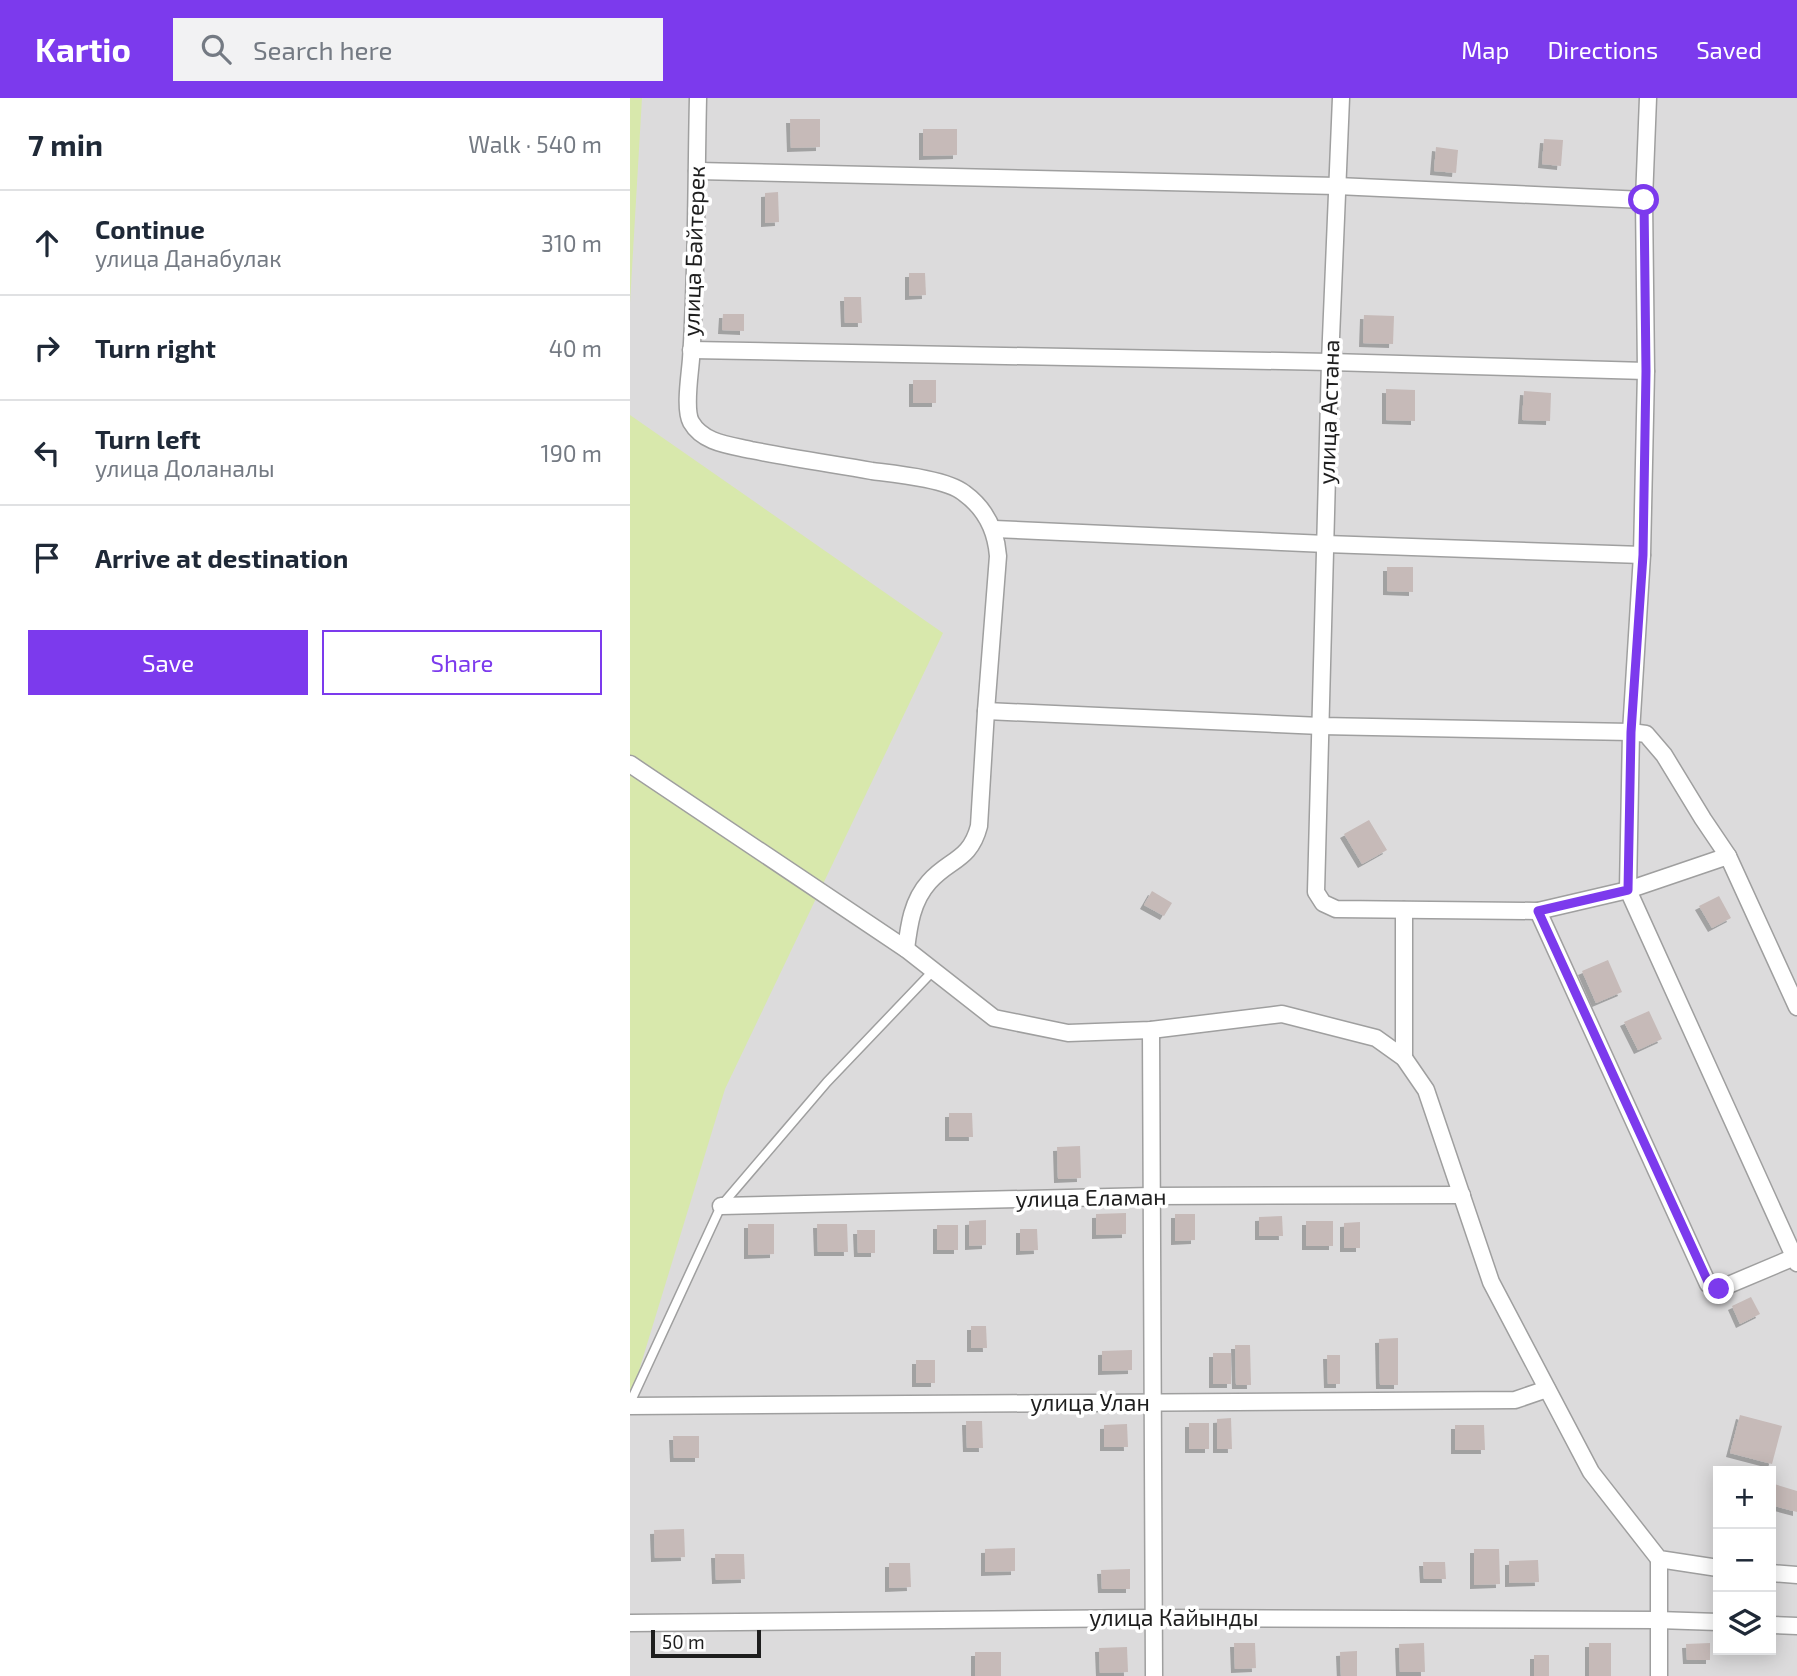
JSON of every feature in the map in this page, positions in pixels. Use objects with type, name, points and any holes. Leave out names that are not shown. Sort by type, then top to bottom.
[{"type":"street","name":"улица Байтерек","points":[[698,98],[689,419],[700,434],[718,443],[927,479],[962,491],[979,506],[994,529]]},
{"type":"street","name":"улица Астана","points":[[1341,98],[1330,362],[1316,892],[1323,903],[1336,909],[1404,910]]},
{"type":"street","points":[[1538,911],[1709,1284],[1719,1289],[1796,1259],[1628,890],[1631,732],[1643,555],[1646,371],[1644,200],[1648,98]]},
{"type":"street","points":[[697,171],[1337,186],[1644,200]]},
{"type":"street","points":[[691,350],[1646,371]]},
{"type":"street","points":[[906,949],[909,920],[918,897],[930,881],[968,851],[976,840],[979,826],[998,556],[994,529],[1643,555]]},
{"type":"street","points":[[986,711],[1321,726],[1646,734],[1664,755],[1728,856],[1797,1007]]},
{"type":"street","points":[[630,764],[906,949],[994,1018],[1068,1033],[1151,1030],[1282,1014],[1376,1038],[1404,1058],[1426,1090],[1491,1282],[1591,1472],[1659,1559],[1659,1676]]},
{"type":"street","points":[[1404,1058],[1404,910],[1538,911],[1628,890],[1728,856]]},
{"type":"street","points":[[1151,1030],[1154,1676]]},
{"type":"street","name":"улица Еламан","points":[[721,1206],[1152,1196],[1462,1195]]},
{"type":"street","name":"улица Улан","points":[[630,1405],[1515,1400],[1547,1389]]},
{"type":"street","points":[[1659,1559],[1713,1567]]},
{"type":"street","points":[[1776,1573],[1797,1575]]},
{"type":"street","name":"улица Кайынды","points":[[630,1623],[1154,1618],[1713,1622]]},
{"type":"street","points":[[1776,1625],[1797,1626]]},
{"type":"lane","points":[[630,1405],[721,1206],[827,1082],[933,971]]},
{"type":"shaded area","points":[[630,98],[1797,98],[1797,1676],[630,1676]]},
{"type":"green space","points":[[630,98],[642,98],[630,303]]},
{"type":"green space","points":[[630,415],[943,633],[725,1089],[630,1400]]},
{"type":"building","points":[[790,119],[820,119],[820,147],[791,148]]},
{"type":"building","points":[[923,129],[957,129],[957,155],[923,156]]},
{"type":"building","points":[[1544,139],[1563,140],[1561,166],[1542,164]]},
{"type":"building","points":[[1436,147],[1458,150],[1456,173],[1434,171]]},
{"type":"building","points":[[778,192],[779,222],[765,223],[765,193]]},
{"type":"building","points":[[909,273],[925,273],[926,295],[909,296]]},
{"type":"building","points":[[844,297],[861,297],[862,323],[845,323]]},
{"type":"building","points":[[723,314],[744,314],[744,331],[722,330]]},
{"type":"building","points":[[1364,315],[1394,316],[1393,344],[1363,343]]},
{"type":"building","points":[[913,380],[936,380],[936,403],[913,403]]},
{"type":"building","points":[[1386,389],[1415,390],[1415,421],[1386,420]]},
{"type":"building","points":[[1524,391],[1551,393],[1550,421],[1522,420]]},
{"type":"building","points":[[1387,567],[1413,567],[1413,592],[1387,591]]},
{"type":"building","points":[[1369,820],[1387,850],[1362,864],[1344,834]]},
{"type":"building","points":[[1152,891],[1172,903],[1164,916],[1144,905]]},
{"type":"building","points":[[1719,896],[1731,918],[1712,928],[1699,906]]},
{"type":"building","points":[[1608,960],[1622,992],[1596,1003],[1582,971]]},
{"type":"building","points":[[1649,1011],[1662,1039],[1638,1050],[1624,1022]]},
{"type":"building","points":[[949,1113],[972,1113],[973,1137],[949,1137]]},
{"type":"building","points":[[1080,1146],[1081,1178],[1058,1179],[1057,1147]]},
{"type":"building","points":[[1126,1213],[1126,1234],[1096,1235],[1096,1214]]},
{"type":"building","points":[[1175,1214],[1195,1214],[1195,1240],[1175,1241]]},
{"type":"building","points":[[1282,1216],[1283,1236],[1259,1236],[1259,1217]]},
{"type":"building","points":[[986,1220],[986,1245],[969,1246],[969,1221]]},
{"type":"building","points":[[1306,1221],[1333,1221],[1333,1246],[1306,1246]]},
{"type":"building","points":[[1360,1222],[1360,1248],[1344,1248],[1344,1223]]},
{"type":"building","points":[[748,1224],[774,1224],[774,1254],[748,1255]]},
{"type":"building","points":[[817,1224],[847,1224],[848,1252],[818,1252]]},
{"type":"building","points":[[937,1225],[958,1225],[958,1250],[937,1250]]},
{"type":"building","points":[[1020,1229],[1037,1229],[1038,1250],[1020,1251]]},
{"type":"building","points":[[857,1230],[875,1230],[875,1253],[858,1253]]},
{"type":"building","points":[[1751,1297],[1760,1314],[1740,1324],[1732,1306]]},
{"type":"building","points":[[971,1326],[986,1326],[987,1348],[971,1348]]},
{"type":"building","points":[[1398,1338],[1398,1385],[1380,1385],[1379,1339]]},
{"type":"building","points":[[1235,1345],[1250,1345],[1251,1385],[1236,1385]]},
{"type":"building","points":[[1132,1350],[1132,1370],[1102,1371],[1102,1351]]},
{"type":"building","points":[[1213,1353],[1231,1353],[1231,1384],[1213,1384]]},
{"type":"building","points":[[1327,1355],[1340,1355],[1340,1384],[1328,1384]]},
{"type":"building","points":[[916,1360],[935,1360],[935,1383],[916,1383]]},
{"type":"building","points":[[1740,1415],[1782,1426],[1772,1464],[1730,1453]]},
{"type":"building","points":[[1231,1418],[1232,1449],[1217,1449],[1217,1419]]},
{"type":"building","points":[[966,1421],[982,1421],[983,1448],[967,1448]]},
{"type":"building","points":[[1189,1423],[1209,1423],[1209,1449],[1189,1449]]},
{"type":"building","points":[[1127,1424],[1128,1447],[1104,1447],[1104,1425]]},
{"type":"building","points":[[1455,1425],[1484,1425],[1485,1450],[1455,1450]]},
{"type":"building","points":[[673,1436],[699,1436],[699,1458],[674,1458]]},
{"type":"building","points":[[1776,1485],[1797,1491],[1797,1512],[1776,1506]]},
{"type":"building","points":[[684,1529],[685,1557],[655,1558],[654,1530]]},
{"type":"building","points":[[1015,1548],[1015,1571],[985,1572],[985,1549]]},
{"type":"building","points":[[1474,1549],[1499,1549],[1500,1584],[1474,1585]]},
{"type":"building","points":[[715,1554],[744,1554],[745,1579],[716,1580]]},
{"type":"building","points":[[1538,1560],[1539,1582],[1509,1583],[1509,1561]]},
{"type":"building","points":[[1423,1562],[1445,1562],[1446,1579],[1424,1579]]},
{"type":"building","points":[[889,1563],[910,1563],[911,1587],[889,1588]]},
{"type":"building","points":[[1130,1569],[1130,1589],[1102,1589],[1101,1570]]},
{"type":"building","points":[[1234,1643],[1255,1643],[1256,1668],[1235,1669]]},
{"type":"building","points":[[1424,1643],[1425,1672],[1400,1672],[1399,1644]]},
{"type":"building","points":[[1589,1643],[1611,1643],[1611,1676],[1589,1676]]},
{"type":"building","points":[[1710,1643],[1710,1660],[1687,1660],[1686,1644]]},
{"type":"building","points":[[1127,1647],[1128,1672],[1100,1673],[1099,1648]]},
{"type":"building","points":[[1357,1651],[1357,1676],[1341,1676],[1340,1652]]},
{"type":"building","points":[[975,1652],[1001,1652],[1001,1676],[975,1676]]},
{"type":"building","points":[[1534,1655],[1549,1655],[1549,1676],[1534,1676]]},
{"type":"route","points":[[1644,200],[1646,371],[1643,555],[1631,732],[1628,890],[1538,911],[1709,1284],[1719,1289]]}]
